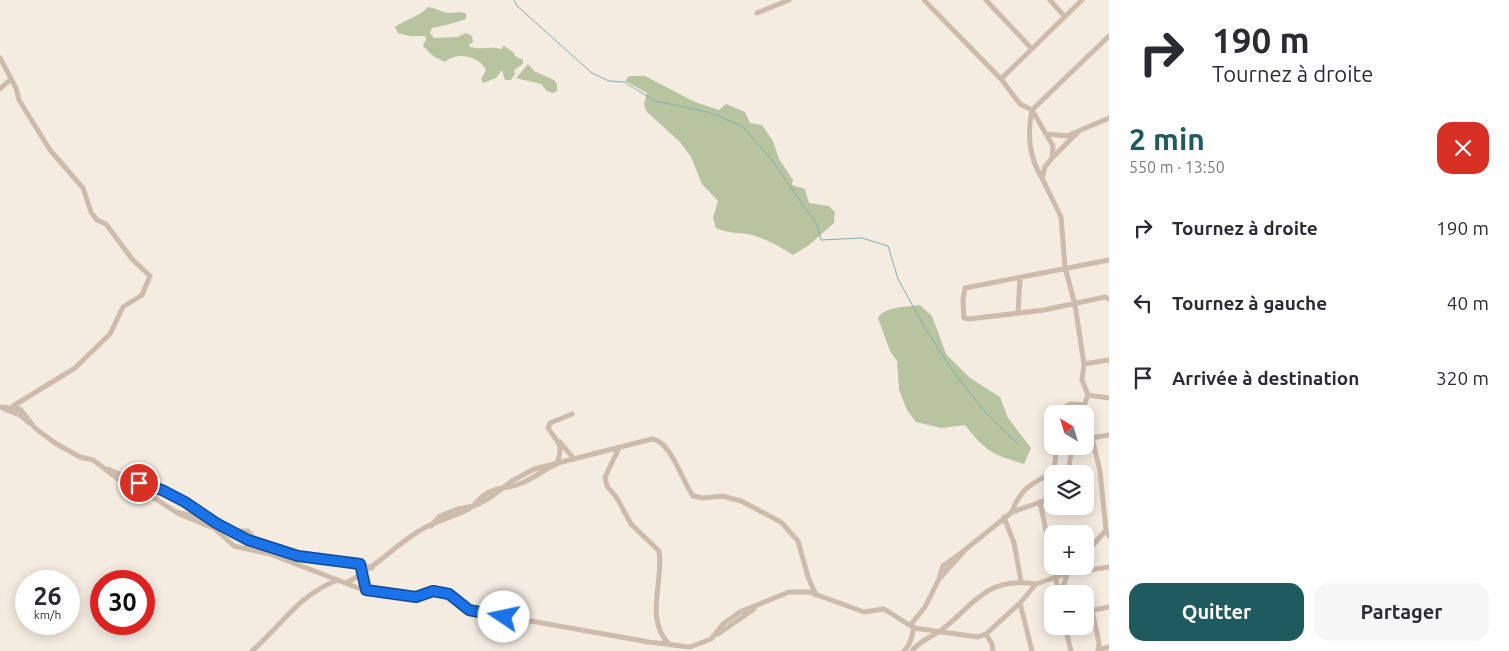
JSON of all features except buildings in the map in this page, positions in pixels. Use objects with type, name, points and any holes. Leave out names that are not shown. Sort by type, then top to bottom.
[{"type":"street","points":[[757,13],[789,0]]},
{"type":"street","points":[[924,0],[1001,79],[1020,104],[1032,110],[1052,146],[1052,158]]},
{"type":"street","points":[[986,0],[1032,49]]},
{"type":"street","points":[[1050,0],[1065,17]]},
{"type":"street","points":[[1001,79],[1082,0]]},
{"type":"street","points":[[1068,405],[1084,405],[1088,395],[1082,380],[1084,364],[1075,304],[1065,267],[1061,218],[1042,178],[1033,164],[1030,122],[1032,110],[1109,36]]},
{"type":"street","points":[[0,58],[19,100],[50,150],[83,188],[91,212],[96,220],[106,224],[132,259],[150,276],[142,295],[123,307],[110,334],[75,368],[13,407]]},
{"type":"street","points":[[0,88],[11,79]]},
{"type":"street","points":[[1046,134],[1067,136],[1109,118]]},
{"type":"street","points":[[1042,178],[1045,167],[1052,158],[1078,132]]},
{"type":"street","points":[[1109,260],[1065,267],[1020,278],[965,288],[963,300],[964,318],[969,320],[1075,304],[1105,297],[1109,299]]},
{"type":"street","points":[[1018,313],[1020,278]]},
{"type":"street","points":[[1084,364],[1109,360]]},
{"type":"street","points":[[1088,395],[1109,398]]},
{"type":"street","points":[[1,407],[13,407],[25,412],[35,428]]},
{"type":"street","points":[[1,407],[20,415],[35,428],[72,453],[93,460],[118,479],[145,492],[176,512],[203,518],[234,546],[270,554],[366,590],[416,597],[433,591],[449,594],[469,610],[690,647]]},
{"type":"street","points":[[572,414],[550,423],[548,428],[574,459]]},
{"type":"street","points":[[1094,438],[1109,436]]},
{"type":"street","points":[[346,583],[372,568],[420,530],[474,506],[483,495],[494,489],[516,485],[557,464],[652,438],[659,440],[669,450],[680,476],[693,496],[703,498],[722,496],[741,501],[781,522],[798,541],[808,577],[816,595]]},
{"type":"street","points":[[557,464],[561,450],[559,441]]},
{"type":"street","points":[[619,448],[605,477],[607,486],[617,498],[631,524],[643,533],[659,551],[660,576],[655,611],[660,636],[669,644]]},
{"type":"street","points":[[1094,449],[1100,471],[1106,530],[1109,536]]},
{"type":"street","points":[[1012,512],[1016,502],[1027,488],[1049,476],[1054,469],[1055,455]]},
{"type":"street","points":[[105,468],[185,502],[216,523],[233,531],[248,531],[257,543],[298,556],[360,564],[372,568]]},
{"type":"street","points":[[904,651],[908,647],[914,628],[912,623],[925,607],[939,579],[966,549],[1012,512],[1044,501]]},
{"type":"street","points":[[1040,502],[1045,525]]},
{"type":"street","points":[[1004,517],[1014,543],[1021,582]]},
{"type":"street","points":[[1094,544],[1106,530]]},
{"type":"street","points":[[360,564],[366,590]]},
{"type":"street","points":[[1094,569],[1109,567]]},
{"type":"street","points":[[1054,575],[1057,585]]},
{"type":"street","points":[[912,651],[928,636],[939,632],[973,599],[985,592],[1005,584],[1021,582],[1036,584],[1063,575]]},
{"type":"street","points":[[252,651],[271,635],[296,605],[322,586],[338,580]]},
{"type":"street","points":[[682,651],[712,638],[723,624],[740,612],[789,592],[809,592],[864,612],[884,609],[914,628],[978,637],[986,634],[1020,603],[1036,584]]},
{"type":"street","points":[[1020,603],[1032,651]]},
{"type":"street","points":[[1094,610],[1109,607]]},
{"type":"street","points":[[1094,619],[1099,643],[1098,651],[1109,647]]},
{"type":"street","points":[[986,634],[992,644],[993,651]]},
{"type":"street","points":[[1068,635],[1071,651]]},
{"type":"green space","points":[[428,7],[447,13],[460,12],[466,14],[466,19],[432,28],[430,33],[434,38],[457,37],[466,33],[472,36],[473,43],[469,44],[470,47],[501,49],[504,46],[514,53],[515,56],[523,60],[523,64],[514,70],[515,74],[511,80],[505,80],[502,70],[496,78],[483,83],[481,79],[486,70],[483,65],[473,58],[461,56],[445,62],[433,56],[423,46],[426,39],[425,36],[410,36],[398,33],[395,27],[421,13]]},
{"type":"green space","points":[[528,64],[534,71],[554,80],[557,84],[557,91],[553,93],[547,91],[541,84],[516,78]]},
{"type":"green space","points":[[629,76],[645,76],[695,102],[719,110],[726,104],[745,112],[750,123],[762,125],[773,141],[779,159],[793,180],[792,185],[805,189],[809,203],[829,206],[835,212],[834,223],[809,245],[793,255],[773,243],[757,237],[716,228],[713,218],[718,201],[702,184],[691,157],[680,142],[646,111],[644,104],[647,93],[625,81]]},
{"type":"green space","points":[[920,305],[932,316],[946,354],[970,378],[1000,397],[1008,418],[1031,448],[1024,464],[990,451],[978,441],[965,425],[941,428],[916,422],[907,410],[899,390],[897,361],[890,351],[878,318],[881,314],[891,309]]},
{"type":"waterway","points":[[514,0],[517,6],[592,73],[609,81],[624,82],[655,101],[708,112],[742,126],[772,160],[817,225],[821,240],[862,238],[888,246],[898,279],[925,328],[955,374],[985,412],[1018,444]]},
{"type":"route","points":[[139,483],[162,490],[172,497],[185,502],[203,512],[216,523],[248,540],[298,556],[314,556],[340,562],[354,561],[360,564],[366,590],[416,597],[433,591],[449,594],[469,610],[504,617]]}]
